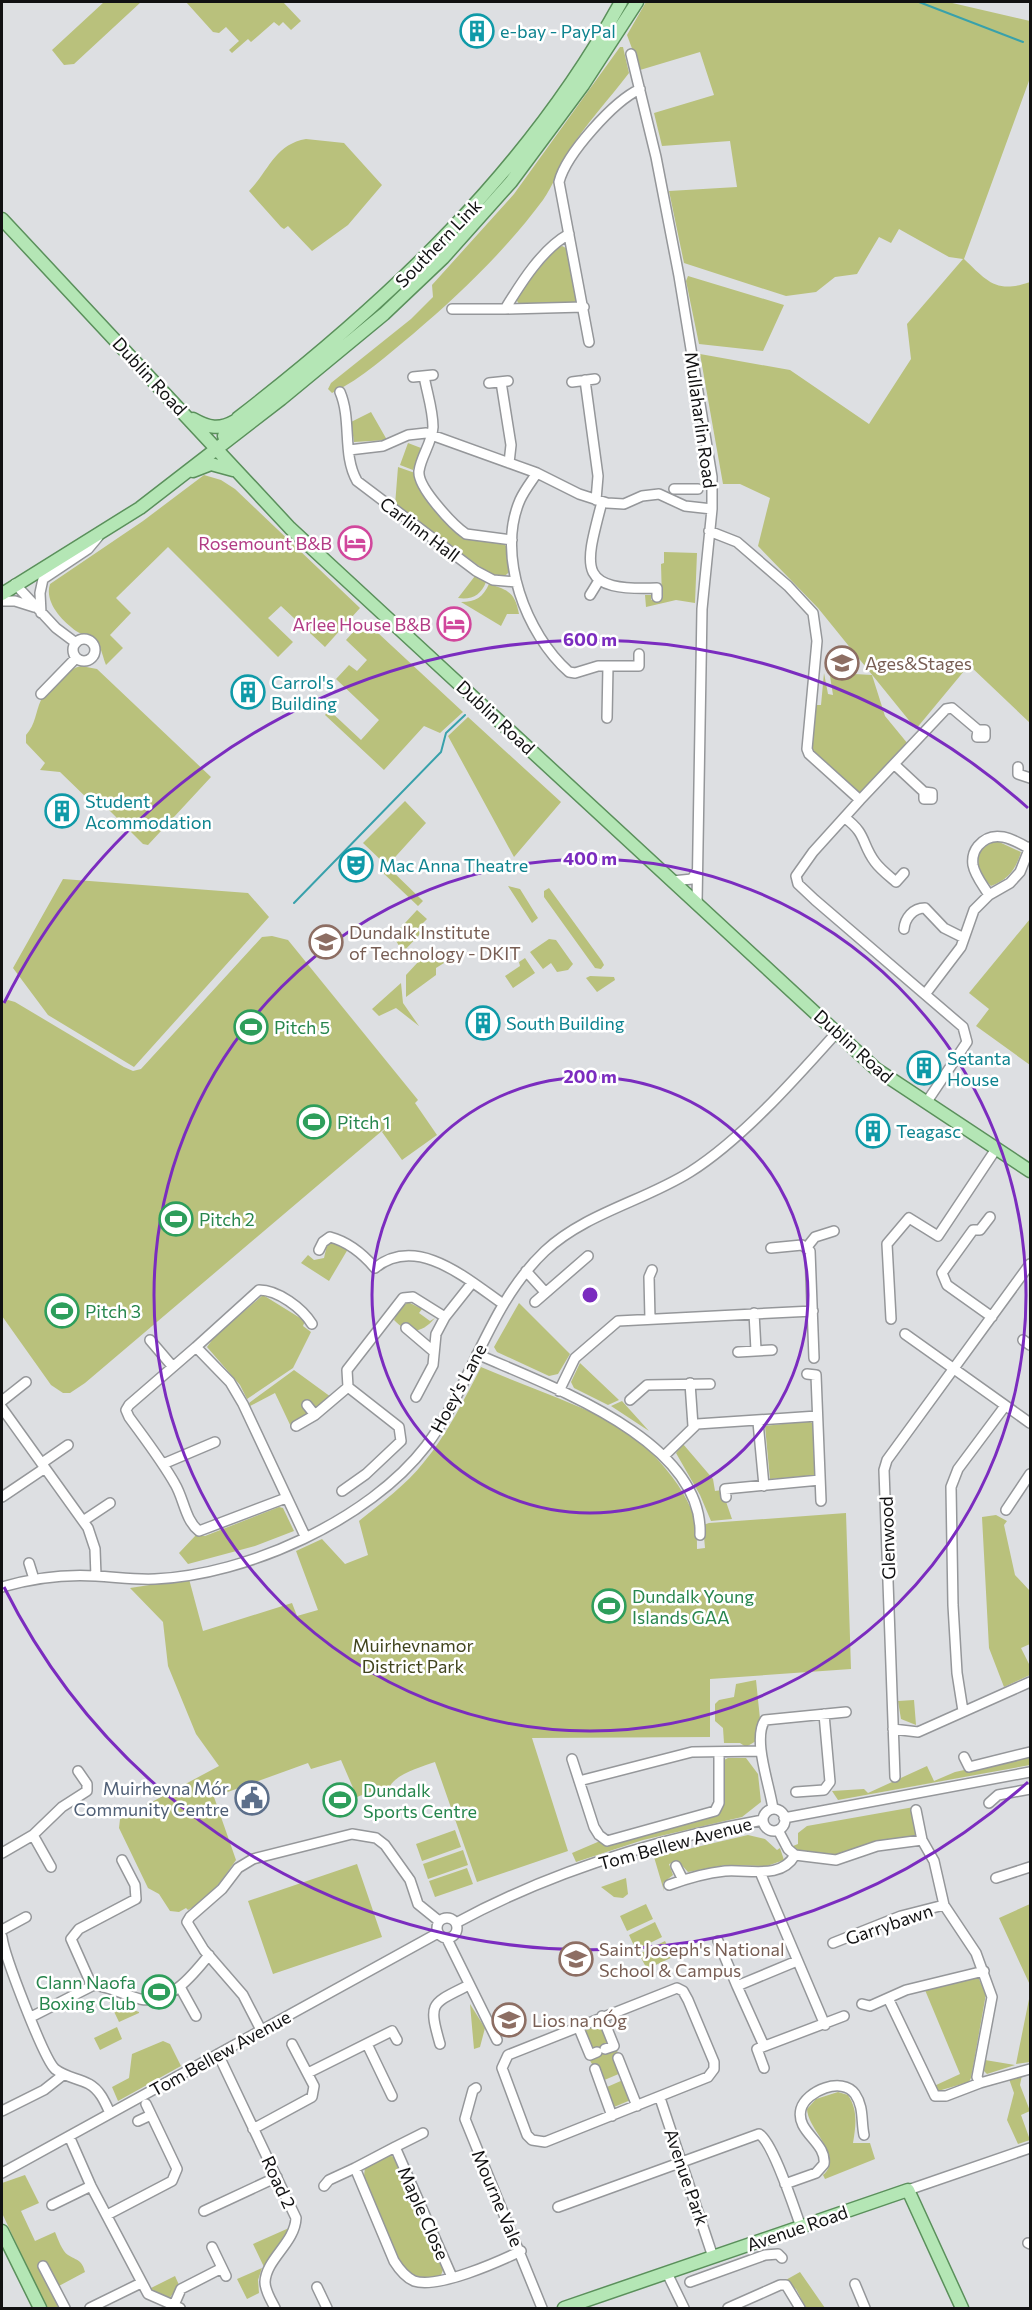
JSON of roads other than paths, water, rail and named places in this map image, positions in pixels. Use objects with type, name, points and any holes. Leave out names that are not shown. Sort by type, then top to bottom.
[{"type":"main road","name":"Southern Link","points":[[214,448],[238,418],[379,303],[448,234],[515,157],[547,115],[575,76],[621,2]]},
{"type":"main road","name":"Southern Link","points":[[281,399],[384,314],[466,233],[511,182],[558,121],[637,2]]},
{"type":"main road","name":"Dublin Road","points":[[2,219],[290,528],[876,1069],[1030,1171]]},
{"type":"main road","points":[[2,594],[140,508],[214,448],[281,399]]},
{"type":"main road","points":[[234,470],[229,454],[233,444],[281,399]]},
{"type":"main road","points":[[185,414],[213,428],[225,427],[238,418]]},
{"type":"main road","points":[[173,482],[211,464],[234,470]]},
{"type":"main road","points":[[908,2190],[962,2308]]},
{"type":"main road","name":"Avenue Road","points":[[564,2308],[908,2190]]},
{"type":"main road","points":[[2,2231],[40,2308]]},
{"type":"street","name":"Mullaharlin Road","points":[[631,54],[663,191],[711,458],[712,509],[702,609],[697,903]]},
{"type":"street","points":[[590,342],[560,195],[561,176],[588,135],[618,101],[640,89]]},
{"type":"street","points":[[505,309],[534,267],[561,239],[569,234]]},
{"type":"street","points":[[452,309],[465,304],[505,309],[584,307]]},
{"type":"street","name":"Carlinn Hall","points":[[413,377],[429,376],[432,434],[419,473],[431,497],[453,524],[466,534],[512,540]]},
{"type":"street","points":[[572,382],[595,379]]},
{"type":"street","points":[[585,380],[598,476],[599,501],[591,547],[592,567],[598,582]]},
{"type":"street","points":[[489,383],[504,382],[511,445],[510,463]]},
{"type":"street","name":"Carlinn Hall","points":[[340,392],[345,406],[353,472],[361,485],[485,576],[516,582]]},
{"type":"street","points":[[349,450],[388,445],[414,434],[432,434],[537,473],[599,501],[624,504],[642,496],[659,494],[687,506],[712,509]]},
{"type":"street","points":[[537,473],[520,500],[512,540],[512,563],[527,617],[565,668],[575,673],[608,666],[639,666],[639,654]]},
{"type":"street","points":[[674,489],[693,489],[687,506]]},
{"type":"street","points":[[39,611],[43,579],[88,549],[104,530]]},
{"type":"street","points":[[709,531],[737,542],[745,548],[788,586],[813,614],[817,641],[808,754],[860,800]]},
{"type":"street","points":[[590,595],[598,582]]},
{"type":"street","points":[[598,582],[626,589],[657,588],[657,597]]},
{"type":"street","points":[[15,584],[39,611],[76,643]]},
{"type":"street","points":[[2,601],[15,602],[39,611]]},
{"type":"street","points":[[40,694],[76,658],[89,659],[94,651],[89,641],[82,640],[76,643],[73,652],[76,658]]},
{"type":"street","points":[[607,718],[608,666]]},
{"type":"street","points":[[926,1103],[967,1041],[963,1027],[803,890],[796,876],[813,852],[946,710],[952,708],[978,730]]},
{"type":"street","points":[[895,765],[924,792]]},
{"type":"street","points":[[1018,767],[1018,774],[1030,778]]},
{"type":"street","points":[[845,818],[861,831],[874,862],[896,882],[904,873]]},
{"type":"street","points":[[926,993],[961,947],[974,910],[989,895],[1010,883],[1020,872],[1030,848],[999,836],[983,840],[974,851],[973,865],[989,895]]},
{"type":"street","points":[[673,881],[692,879],[697,871]]},
{"type":"street","points":[[904,929],[906,920],[914,910],[925,908],[944,928],[964,938]]},
{"type":"street","name":"Hoey's Lane","points":[[2,1587],[55,1576],[159,1579],[213,1571],[262,1557],[359,1507],[404,1471],[436,1432],[503,1304],[526,1271],[547,1250],[573,1230],[665,1186],[707,1159],[766,1106],[837,1032]]},
{"type":"street","points":[[891,1319],[887,1244],[909,1218],[938,1236],[996,1149]]},
{"type":"street","points":[[990,1217],[980,1230],[973,1230],[942,1273],[947,1285],[992,1317]]},
{"type":"street","points":[[814,1358],[813,1311],[807,1247],[815,1237],[834,1231]]},
{"type":"street","points":[[319,1250],[323,1242],[330,1237],[340,1240],[360,1253],[375,1268]]},
{"type":"street","points":[[771,1248],[802,1245],[807,1247]]},
{"type":"street","points":[[368,1277],[375,1268],[388,1259],[401,1255],[423,1256],[472,1282],[503,1304]]},
{"type":"street","points":[[535,1302],[588,1256]]},
{"type":"street","name":"Glenwood","points":[[895,1777],[884,1470],[887,1460],[1030,1267]]},
{"type":"street","points":[[650,1319],[649,1277],[652,1270]]},
{"type":"street","points":[[526,1271],[545,1292]]},
{"type":"street","points":[[416,1397],[433,1365],[436,1334],[445,1317],[472,1282]]},
{"type":"street","points":[[285,1498],[199,1531],[190,1520],[177,1487],[126,1410],[259,1290],[269,1290],[297,1308],[312,1324]]},
{"type":"street","points":[[342,1491],[388,1454],[400,1441],[402,1433],[399,1427],[348,1387],[347,1370],[403,1298],[413,1297],[445,1317]]},
{"type":"street","points":[[559,1392],[575,1358],[618,1321],[813,1311]]},
{"type":"street","points":[[754,1314],[756,1350]]},
{"type":"street","points":[[406,1328],[433,1352]]},
{"type":"street","points":[[417,1338],[424,1331]]},
{"type":"street","points":[[905,1334],[1030,1423]]},
{"type":"street","points":[[150,1340],[173,1367]]},
{"type":"street","points":[[814,1346],[825,1346]]},
{"type":"street","points":[[196,1347],[230,1382],[243,1404],[285,1498],[305,1536]]},
{"type":"street","points":[[738,1352],[771,1350]]},
{"type":"street","points":[[477,1354],[631,1428],[664,1456],[694,1499],[701,1516],[700,1535]]},
{"type":"street","points":[[807,1374],[816,1375],[821,1501]]},
{"type":"street","points":[[2,1401],[26,1382]]},
{"type":"street","points":[[690,1383],[693,1426]]},
{"type":"street","points":[[630,1400],[647,1385],[710,1384]]},
{"type":"street","points":[[296,1426],[315,1415],[348,1387]]},
{"type":"street","points":[[307,1405],[315,1415]]},
{"type":"street","points":[[963,1711],[957,1673],[953,1605],[951,1486],[958,1469],[1005,1406]]},
{"type":"street","points":[[2,1408],[92,1535],[96,1576]]},
{"type":"street","points":[[664,1456],[693,1426],[818,1416]]},
{"type":"street","points":[[758,1422],[764,1486]]},
{"type":"street","points":[[163,1464],[215,1442]]},
{"type":"street","points":[[2,1497],[69,1445]]},
{"type":"street","points":[[1006,1510],[1030,1474]]},
{"type":"street","points":[[726,1497],[725,1489],[820,1480]]},
{"type":"street","points":[[83,1521],[110,1503]]},
{"type":"street","points":[[29,1563],[34,1579]]},
{"type":"street","points":[[893,1729],[918,1732],[1030,1682]]},
{"type":"street","points":[[772,1809],[761,1751],[762,1724],[765,1720],[846,1712]]},
{"type":"street","points":[[796,1791],[824,1790],[830,1782],[824,1714]]},
{"type":"street","points":[[579,1781],[692,1752],[761,1751]]},
{"type":"street","points":[[572,1759],[597,1833],[604,1839],[611,1840],[715,1811],[719,1803],[719,1752]]},
{"type":"street","points":[[964,1757],[969,1767],[1030,1752]]},
{"type":"street","points":[[2,1853],[33,1835],[62,1807],[87,1791],[87,1784],[78,1771]]},
{"type":"street","points":[[784,1818],[1030,1772]]},
{"type":"street","points":[[989,1803],[998,1795],[1030,1789]]},
{"type":"street","points":[[772,1809],[782,1812],[784,1818],[783,1826],[778,1830],[768,1829],[763,1821],[766,1812],[772,1809]]},
{"type":"street","name":"Garrybawn","points":[[916,1810],[922,1840],[934,1861],[944,1905],[976,1953],[992,1997],[977,2077],[980,2084]]},
{"type":"street","name":"Tom Bellew Avenue","points":[[456,1923],[532,1888],[585,1867],[694,1834],[763,1821]]},
{"type":"street","points":[[778,1830],[788,1849],[795,1855],[836,1860],[877,1846],[922,1840]]},
{"type":"street","points":[[261,2030],[243,1995],[209,1955],[187,1922],[189,1917],[222,1889],[238,1868],[253,1859],[352,1834],[375,1838],[385,1845],[410,1880],[418,1904],[439,1921]]},
{"type":"street","points":[[33,1835],[51,1867]]},
{"type":"street","points":[[669,1885],[727,1871],[760,1872],[781,1869],[795,1855]]},
{"type":"street","points":[[92,1986],[71,1939],[79,1929],[136,1899],[135,1885],[122,1860]]},
{"type":"street","points":[[676,1866],[683,1880]]},
{"type":"street","points":[[996,1878],[1030,1867]]},
{"type":"street","points":[[760,1872],[825,2025]]},
{"type":"street","name":"Garrybawn","points":[[833,1943],[902,1916],[944,1905]]},
{"type":"street","points":[[2,1930],[26,1917]]},
{"type":"street","points":[[439,1921],[448,1918],[456,1923],[456,1933],[447,1939]]},
{"type":"street","points":[[439,1921],[438,1933],[447,1939],[497,2040]]},
{"type":"street","name":"Tom Bellew Avenue","points":[[2,2173],[438,1933]]},
{"type":"street","points":[[2,1937],[5,1966],[31,2017],[48,2058],[63,2075],[89,2084],[100,2095],[110,2113]]},
{"type":"street","points":[[718,1941],[761,2048],[764,2068]]},
{"type":"street","points":[[31,2017],[92,1986],[103,1986],[147,2000],[180,1987],[209,1955]]},
{"type":"street","points":[[737,1986],[797,1961]]},
{"type":"street","points":[[862,2004],[870,2006],[940,1980],[984,1971]]},
{"type":"street","points":[[440,2044],[433,2018],[434,2007],[440,2000],[469,1986]]},
{"type":"street","points":[[180,1987],[196,2016]]},
{"type":"street","points":[[677,1988],[683,1990],[714,2069],[708,2077],[660,2098],[538,2143],[527,2135],[502,2068],[503,2061],[516,2050],[602,2016],[663,1991],[677,1988]]},
{"type":"street","points":[[888,1998],[935,2096],[945,2096],[1030,2069]]},
{"type":"street","points":[[578,2026],[590,2055],[614,2046],[602,2016]]},
{"type":"street","points":[[761,2048],[844,2016]]},
{"type":"street","points":[[308,2073],[392,2031],[397,2040]]},
{"type":"street","points":[[253,2129],[312,2097],[314,2086],[292,2044]]},
{"type":"street","points":[[367,2044],[392,2096]]},
{"type":"street","name":"Road 2","points":[[218,2054],[296,2218],[291,2236],[265,2280],[266,2290],[275,2308]]},
{"type":"street","points":[[618,2058],[637,2106]]},
{"type":"street","points":[[595,2068],[609,2083],[612,2116]]},
{"type":"street","points":[[2,2111],[44,2090],[63,2075]]},
{"type":"street","points":[[609,2083],[626,2077]]},
{"type":"street","points":[[785,2184],[816,2173],[824,2163],[823,2152],[804,2128],[801,2117],[805,2101],[814,2093],[836,2086],[845,2086],[853,2092],[862,2114],[864,2135]]},
{"type":"street","name":"Mourne Vale","points":[[476,2088],[473,2090],[465,2119],[521,2251],[542,2308]]},
{"type":"street","name":"Avenue Park","points":[[660,2098],[713,2257]]},
{"type":"street","points":[[107,2215],[172,2181],[177,2175],[177,2169],[146,2104]]},
{"type":"street","points":[[138,2121],[151,2115]]},
{"type":"street","points":[[395,2147],[423,2133]]},
{"type":"street","points":[[558,2207],[759,2134],[765,2137],[801,2227]]},
{"type":"street","points":[[69,2136],[91,2186],[141,2283],[152,2299],[177,2307],[181,2289],[224,2272],[212,2247]]},
{"type":"street","name":"Maple Close","points":[[452,2277],[395,2147],[355,2168],[394,2261],[403,2273],[414,2281],[423,2282],[452,2277],[521,2251]]},
{"type":"street","name":"Avenue Road","points":[[908,2190],[1030,2148]]},
{"type":"street","points":[[324,2186],[329,2180],[355,2168]]},
{"type":"street","points":[[204,2211],[277,2177]]},
{"type":"street","points":[[52,2205],[91,2186]]},
{"type":"street","points":[[759,2241],[765,2255]]},
{"type":"street","points":[[690,2282],[765,2255],[778,2254],[782,2258]]},
{"type":"street","points":[[43,2266],[65,2308]]},
{"type":"street","points":[[667,2273],[684,2308]]},
{"type":"street","points":[[90,2308],[141,2283]]},
{"type":"street","points":[[865,2308],[856,2286],[867,2284]]},
{"type":"street","points":[[728,2308],[780,2285],[786,2285],[800,2308]]},
{"type":"street","points":[[317,2287],[327,2308]]},
{"type":"waterway","points":[[919,2],[1023,42]]},
{"type":"waterway","points":[[294,903],[441,752],[446,733],[465,715]]},
{"type":"place","name":"e-bay - PayPal","points":[[477,31]]},
{"type":"place","name":"Rosemount B&B","points":[[355,543]]},
{"type":"place","name":"Arlee House B&B","points":[[454,624]]},
{"type":"place","name":"Ages&Stages","points":[[842,663]]},
{"type":"place","name":"Carrol's Building","points":[[248,692]]},
{"type":"place","name":"Student Acommodation","points":[[62,811]]},
{"type":"place","name":"Mac Anna Theatre","points":[[356,865]]},
{"type":"place","name":"Dundalk Institute of Technology - DKIT","points":[[326,942]]},
{"type":"place","name":"South Building","points":[[483,1023]]},
{"type":"place","name":"Pitch 5","points":[[251,1027]]},
{"type":"place","name":"Setanta House","points":[[924,1068]]},
{"type":"place","name":"Pitch 1","points":[[314,1122]]},
{"type":"place","name":"Teagasc","points":[[873,1131]]},
{"type":"place","name":"Pitch 2","points":[[176,1219]]},
{"type":"place","name":"Pitch 3","points":[[62,1311]]},
{"type":"place","name":"Dundalk Young Islands GAA","points":[[609,1606]]},
{"type":"place","name":"Muirhevna Mór Community Centre","points":[[252,1798]]},
{"type":"place","name":"Dundalk Sports Centre","points":[[340,1800]]},
{"type":"place","name":"Saint Joseph's National School & Campus","points":[[576,1959]]},
{"type":"place","name":"Clann Naofa Boxing Club","points":[[159,1992]]},
{"type":"place","name":"Lios na nÓg","points":[[509,2020]]},
{"type":"park label","name":"Muirhevnamor District Park","points":[[413,1655]]}]
